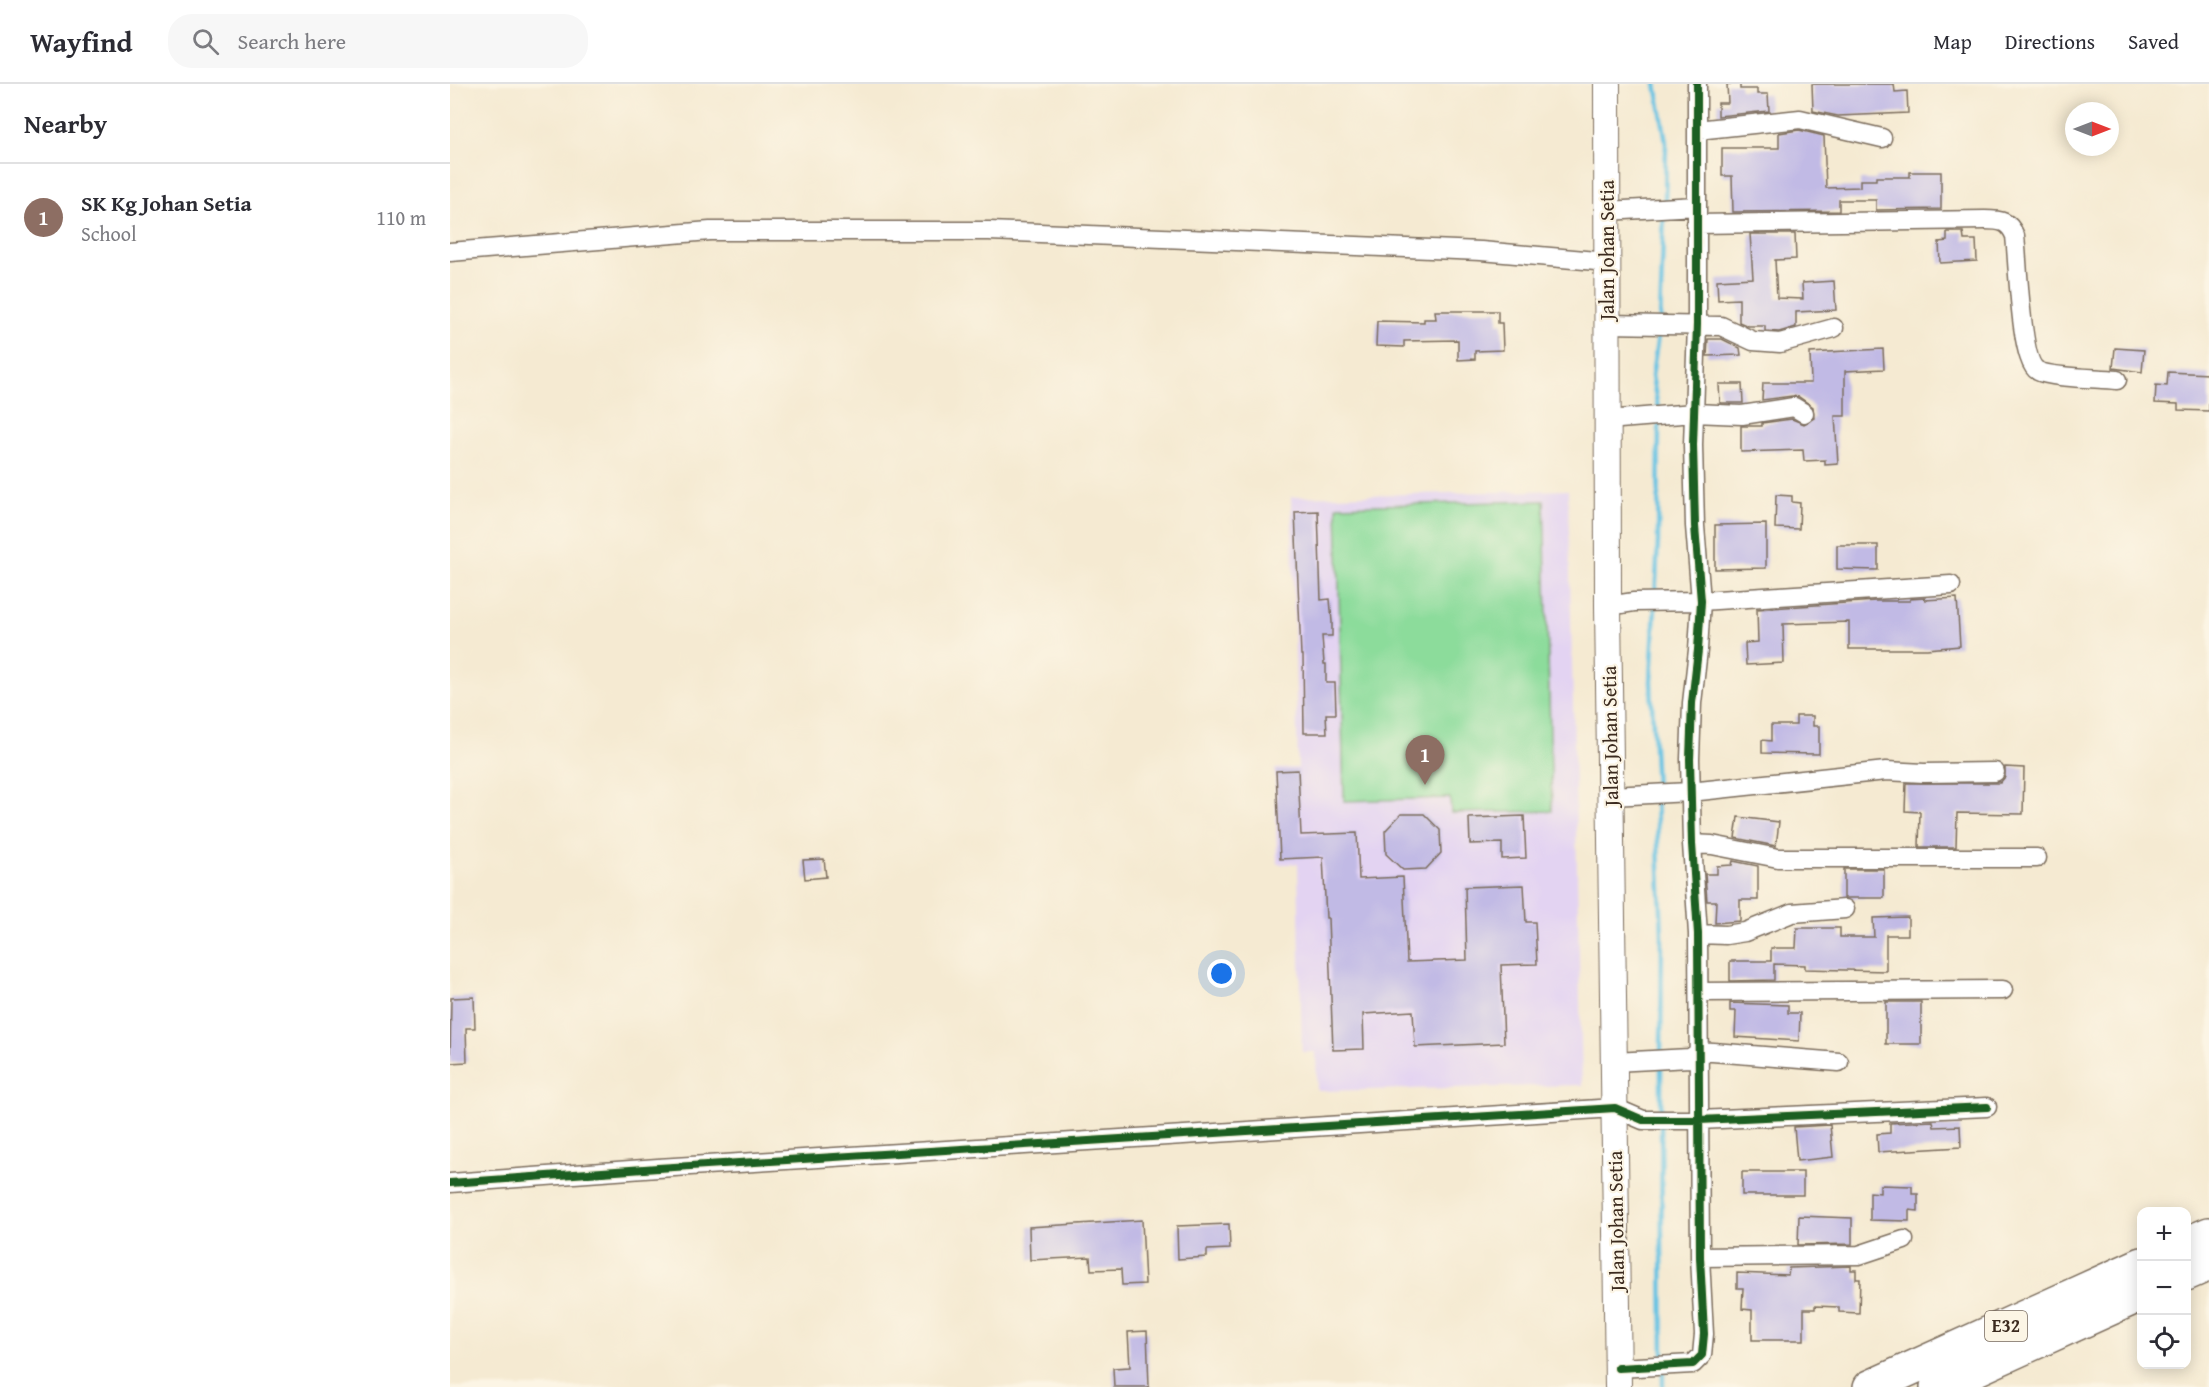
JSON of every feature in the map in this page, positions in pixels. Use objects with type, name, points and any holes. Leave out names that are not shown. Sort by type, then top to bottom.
[{"type":"highway","points":[[2191,1242],[2209,1234]]},
{"type":"highway","points":[[2191,1272],[2209,1264]]},
{"type":"highway","name":"E32","points":[[1870,1387],[2137,1266]]},
{"type":"highway","name":"E32","points":[[1937,1387],[2137,1296]]},
{"type":"main road","name":"Jalan Johan Setia","points":[[1607,84],[1618,211],[1608,262],[1618,324],[1619,419],[1608,606],[1622,795],[1614,1062],[1618,1377]]},
{"type":"street","points":[[1618,1377],[1647,1366],[1693,1364],[1698,1360],[1703,1349],[1694,1120],[1699,992],[1698,934],[1692,844],[1685,792],[1698,650],[1691,414],[1697,84]]},
{"type":"street","points":[[1697,130],[1800,119],[1882,138]]},
{"type":"street","points":[[1618,211],[2006,222],[2012,227],[2015,236],[2024,335],[2028,357],[2033,368],[2044,374],[2117,380]]},
{"type":"street","points":[[450,252],[710,231],[989,231],[1481,251],[1608,262]]},
{"type":"street","points":[[1618,324],[1721,326],[1752,341],[1780,343],[1834,328]]},
{"type":"street","points":[[1619,419],[1691,414],[1742,415],[1794,407],[1804,413]]},
{"type":"street","points":[[1608,606],[1634,602],[1951,585]]},
{"type":"street","points":[[1622,795],[1685,792],[1886,771],[1995,772]]},
{"type":"street","points":[[1692,844],[1712,845],[1778,858],[2037,858]]},
{"type":"street","points":[[1698,934],[1726,935],[1745,932],[1792,913],[1845,909]]},
{"type":"street","points":[[1699,992],[2003,990]]},
{"type":"street","points":[[1614,1062],[1649,1061],[1695,1055],[1839,1062]]},
{"type":"street","points":[[450,1184],[692,1166],[1615,1108],[1643,1120],[1694,1120],[1987,1107]]},
{"type":"street","points":[[1700,1257],[1859,1255],[1904,1240]]},
{"type":"shaded area","points":[[1568,490],[1582,1085],[1317,1091],[1316,1052],[1302,1052],[1298,864],[1277,864],[1275,769],[1298,768],[1291,497]]},
{"type":"green space","points":[[1544,501],[1552,811],[1451,813],[1450,798],[1344,801],[1337,506]]},
{"type":"building","points":[[1727,84],[1740,84],[1740,89],[1757,89],[1757,94],[1768,94],[1769,111],[1718,116],[1718,103],[1728,103]]},
{"type":"building","points":[[1812,84],[1894,84],[1895,92],[1907,91],[1908,113],[1838,116],[1813,111]]},
{"type":"building","points":[[1799,130],[1824,136],[1826,188],[1860,187],[1860,180],[1876,180],[1876,177],[1910,177],[1910,172],[1941,172],[1941,209],[1876,210],[1876,200],[1839,200],[1839,211],[1733,212],[1732,176],[1722,176],[1722,148],[1779,148],[1779,133]]},
{"type":"building","points":[[1947,232],[1963,232],[1964,240],[1976,240],[1977,261],[1940,263],[1939,242],[1947,241]]},
{"type":"building","points":[[1750,234],[1795,234],[1796,259],[1775,260],[1777,298],[1803,299],[1802,283],[1834,281],[1836,310],[1796,312],[1796,327],[1779,332],[1765,331],[1765,326],[1748,326],[1739,322],[1739,299],[1718,300],[1717,280],[1753,278]]},
{"type":"building","points":[[1435,311],[1498,311],[1498,323],[1502,323],[1503,350],[1475,351],[1475,359],[1458,360],[1458,340],[1404,341],[1404,347],[1376,346],[1377,321],[1424,322],[1424,319],[1436,319]]},
{"type":"building","points":[[1708,339],[1722,339],[1740,348],[1741,355],[1707,356]]},
{"type":"building","points":[[2115,348],[2144,350],[2142,372],[2113,368]]},
{"type":"building","points":[[1883,349],[1884,369],[1845,371],[1845,416],[1835,416],[1838,464],[1825,465],[1825,460],[1804,461],[1803,450],[1741,452],[1741,426],[1762,426],[1762,423],[1792,419],[1804,424],[1814,418],[1813,407],[1799,397],[1762,400],[1763,383],[1811,383],[1810,353]]},
{"type":"building","points":[[2168,372],[2209,374],[2209,411],[2178,410],[2178,404],[2155,403],[2156,385],[2167,386]]},
{"type":"building","points":[[1719,384],[1742,384],[1743,403],[1720,403]]},
{"type":"building","points":[[1776,495],[1792,496],[1792,502],[1800,503],[1799,529],[1775,528]]},
{"type":"building","points":[[1318,511],[1321,600],[1330,599],[1332,622],[1332,636],[1322,636],[1324,664],[1326,664],[1326,683],[1335,683],[1336,714],[1326,714],[1327,733],[1304,733],[1303,655],[1301,655],[1295,512]]},
{"type":"building","points":[[1766,524],[1766,568],[1715,569],[1715,525]]},
{"type":"building","points":[[1837,545],[1878,545],[1878,570],[1837,569]]},
{"type":"building","points":[[1925,598],[1925,600],[1957,598],[1960,646],[1927,649],[1849,649],[1849,622],[1783,624],[1784,663],[1746,665],[1745,643],[1758,642],[1757,609],[1910,601],[1910,599]]},
{"type":"building","points":[[1796,716],[1813,716],[1813,726],[1819,726],[1819,754],[1762,753],[1762,740],[1771,741],[1771,725],[1796,725]]},
{"type":"building","points":[[2005,767],[2024,768],[2023,814],[1957,813],[1956,847],[1919,847],[1920,812],[1905,811],[1906,783],[2000,783],[2005,777]]},
{"type":"building","points":[[1298,770],[1301,835],[1357,833],[1359,879],[1403,877],[1407,962],[1467,960],[1465,887],[1524,885],[1526,922],[1535,922],[1537,964],[1501,965],[1504,1043],[1415,1047],[1413,1011],[1363,1014],[1364,1049],[1333,1050],[1328,918],[1326,918],[1323,857],[1280,859],[1276,771]]},
{"type":"building","points":[[1401,814],[1424,814],[1440,830],[1441,853],[1426,869],[1403,870],[1386,854],[1385,831]]},
{"type":"building","points":[[1524,816],[1526,858],[1502,859],[1502,843],[1470,844],[1469,818]]},
{"type":"building","points":[[1738,817],[1779,822],[1776,846],[1735,838]]},
{"type":"building","points":[[824,859],[826,877],[805,879],[803,860]]},
{"type":"building","points":[[1733,861],[1758,866],[1758,900],[1740,900],[1740,921],[1715,923],[1716,901],[1707,901],[1705,874],[1717,874],[1717,866],[1732,865]]},
{"type":"building","points":[[1844,869],[1884,869],[1884,898],[1844,898]]},
{"type":"building","points":[[1908,917],[1908,935],[1886,935],[1886,971],[1805,969],[1805,965],[1774,964],[1774,980],[1730,981],[1730,961],[1771,961],[1771,948],[1796,948],[1797,928],[1840,928],[1840,937],[1874,937],[1873,918]]},
{"type":"building","points":[[474,997],[475,1028],[466,1028],[467,1062],[450,1063],[451,998]]},
{"type":"building","points":[[1886,1002],[1921,1002],[1921,1044],[1886,1044]]},
{"type":"building","points":[[1730,1003],[1788,1005],[1788,1013],[1800,1013],[1799,1041],[1735,1037],[1736,1011],[1730,1011]]},
{"type":"building","points":[[1933,1121],[1934,1127],[1960,1126],[1961,1147],[1878,1152],[1877,1134],[1890,1133],[1890,1123]]},
{"type":"building","points":[[1830,1125],[1833,1157],[1797,1161],[1794,1127]]},
{"type":"building","points":[[1742,1172],[1803,1172],[1803,1195],[1742,1195]]},
{"type":"building","points":[[1880,1185],[1912,1186],[1912,1194],[1918,1194],[1918,1211],[1909,1210],[1909,1221],[1870,1220],[1870,1192],[1880,1193]]},
{"type":"building","points":[[1799,1216],[1852,1218],[1852,1244],[1798,1245]]},
{"type":"building","points":[[1142,1220],[1145,1284],[1122,1285],[1121,1269],[1091,1270],[1090,1257],[1030,1260],[1029,1227]]},
{"type":"building","points":[[1229,1224],[1230,1249],[1207,1250],[1207,1257],[1178,1259],[1177,1226]]},
{"type":"building","points":[[1851,1266],[1851,1270],[1856,1270],[1856,1279],[1860,1279],[1859,1313],[1839,1312],[1839,1307],[1815,1306],[1815,1309],[1804,1309],[1804,1340],[1752,1340],[1752,1310],[1742,1309],[1743,1288],[1737,1288],[1737,1273],[1788,1275],[1789,1268]]},
{"type":"building","points":[[1147,1331],[1149,1387],[1114,1387],[1113,1368],[1130,1367],[1128,1332]]},
{"type":"waterway","points":[[1656,84],[1666,142],[1665,204]]},
{"type":"waterway","points":[[1660,321],[1664,212]]},
{"type":"waterway","points":[[1659,329],[1652,376],[1659,413]]},
{"type":"waterway","points":[[1655,599],[1659,421]]},
{"type":"waterway","points":[[1655,607],[1651,682],[1656,790]]},
{"type":"waterway","points":[[1656,799],[1662,934],[1661,1054]]},
{"type":"waterway","points":[[1661,1063],[1661,1114]]},
{"type":"waterway","points":[[1661,1123],[1663,1360]]},
{"type":"waterway","points":[[1663,1369],[1663,1387]]},
{"type":"cycle path","points":[[1618,1368],[1693,1364],[1702,1355],[1704,1334],[1700,1257],[1698,934],[1692,844],[1690,759],[1692,703],[1701,601],[1695,526],[1693,445],[1697,324],[1697,84]]},
{"type":"cycle path","points":[[450,1183],[1615,1108],[1643,1120],[1699,1120],[1987,1107]]},
{"type":"place","name":"SK Kg Johan Setia","points":[[1425,785]]}]
